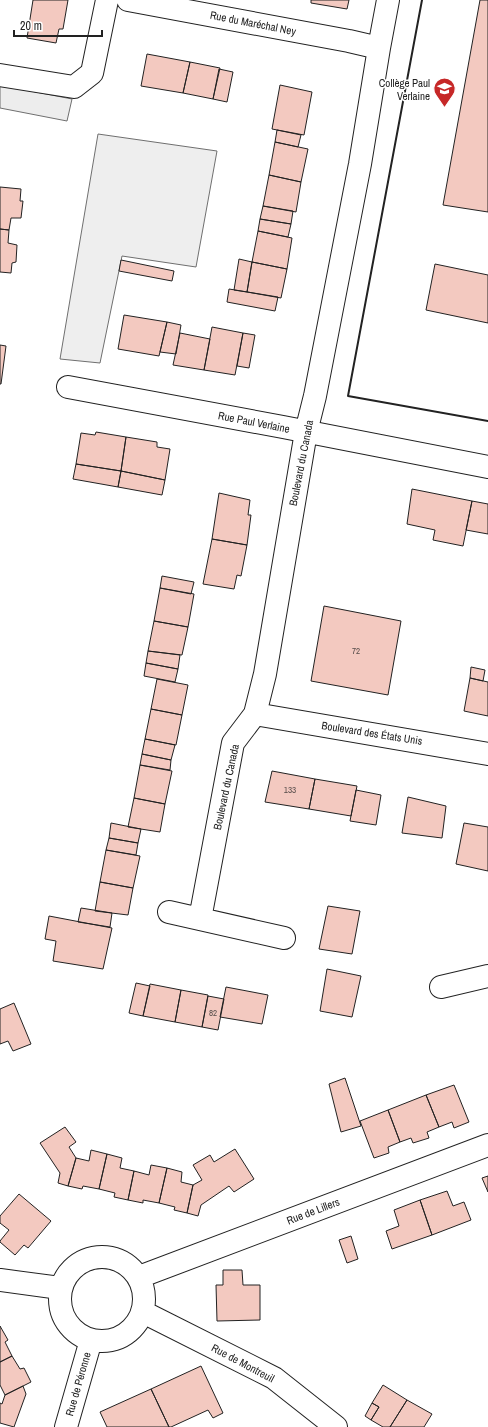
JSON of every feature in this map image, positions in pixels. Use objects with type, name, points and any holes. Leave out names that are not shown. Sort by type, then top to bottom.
[{"type":"street","points":[[0,75],[74,87],[92,73],[107,0]]},
{"type":"street","name":"Rue du Maréchal Ney","points":[[128,0],[349,41],[379,48]]},
{"type":"street","name":"Boulevard du Canada","points":[[200,919],[233,743],[255,714],[265,674],[306,432],[315,396],[360,164],[388,0]]},
{"type":"street","name":"Rue Paul Verlaine","points":[[68,387],[488,467]]},
{"type":"street","name":"Boulevard des États Unis","points":[[255,714],[488,754]]},
{"type":"street","points":[[169,912],[284,938]]},
{"type":"street","points":[[442,987],[488,976]]},
{"type":"street","name":"Rue de Lillers","points":[[139,1277],[488,1145]]},
{"type":"street","points":[[99,1256],[113,1257],[126,1263],[139,1277],[144,1291],[145,1301],[143,1312],[136,1324],[127,1334],[122,1337],[116,1340],[103,1342],[91,1340],[79,1335],[70,1327],[63,1316],[59,1301],[60,1288],[70,1271],[84,1260],[99,1256]]},
{"type":"street","points":[[0,1280],[60,1288]]},
{"type":"street","name":"Rue de Montreuil","points":[[143,1312],[274,1378],[336,1427]]},
{"type":"street","name":"Rue de Péronne","points":[[66,1427],[91,1340]]},
{"type":"shaded area","points":[[0,85],[72,99],[67,121],[0,108]]},
{"type":"shaded area","points":[[98,134],[217,151],[196,267],[122,256],[100,363],[60,359]]},
{"type":"building","points":[[33,0],[68,0],[63,29],[59,29],[56,43],[27,38]]},
{"type":"building","points":[[311,0],[349,0],[347,9],[311,3]]},
{"type":"building","points":[[480,0],[488,0],[488,212],[443,205]]},
{"type":"building","points":[[147,54],[190,62],[183,93],[141,86]]},
{"type":"building","points":[[190,62],[220,68],[213,99],[183,93]]},
{"type":"building","points":[[219,69],[233,72],[227,102],[213,99]]},
{"type":"building","points":[[280,85],[312,92],[304,135],[272,129]]},
{"type":"building","points":[[277,130],[301,135],[298,147],[275,142]]},
{"type":"building","points":[[275,142],[308,149],[301,182],[269,175]]},
{"type":"building","points":[[269,175],[301,182],[296,212],[263,206]]},
{"type":"building","points":[[0,187],[21,189],[20,201],[23,201],[21,218],[11,218],[9,230],[0,229]]},
{"type":"building","points":[[263,206],[293,211],[291,224],[260,219]]},
{"type":"building","points":[[260,219],[291,224],[288,237],[258,231]]},
{"type":"building","points":[[0,229],[9,230],[8,243],[17,245],[16,262],[12,263],[11,273],[0,272]]},
{"type":"building","points":[[258,231],[292,238],[287,269],[252,262]]},
{"type":"building","points":[[239,259],[252,262],[247,292],[234,290]]},
{"type":"building","points":[[121,260],[174,271],[172,281],[119,271]]},
{"type":"building","points":[[252,262],[287,269],[281,298],[247,292]]},
{"type":"building","points":[[435,264],[488,275],[488,323],[426,310]]},
{"type":"building","points":[[229,289],[278,297],[275,311],[227,302]]},
{"type":"building","points":[[124,315],[167,322],[159,356],[118,349]]},
{"type":"building","points":[[167,322],[181,325],[176,354],[160,352]]},
{"type":"building","points":[[212,327],[243,333],[235,375],[204,370]]},
{"type":"building","points":[[180,333],[210,339],[204,370],[173,365]]},
{"type":"building","points":[[243,333],[255,335],[249,368],[237,366]]},
{"type":"building","points":[[0,345],[6,346],[1,384],[0,384]]},
{"type":"building","points":[[96,432],[126,437],[121,471],[76,464],[81,433],[95,435]]},
{"type":"building","points":[[126,437],[157,442],[157,447],[170,449],[165,480],[121,471]]},
{"type":"building","points":[[76,464],[121,471],[118,487],[73,479]]},
{"type":"building","points":[[121,471],[165,480],[162,495],[118,487]]},
{"type":"building","points":[[412,489],[472,501],[463,546],[433,540],[435,530],[407,524]]},
{"type":"building","points":[[219,493],[250,500],[248,515],[251,515],[247,545],[212,539]]},
{"type":"building","points":[[472,501],[488,504],[488,534],[466,530]]},
{"type":"building","points":[[212,539],[247,545],[241,576],[237,575],[234,589],[203,584]]},
{"type":"building","points":[[162,576],[194,582],[191,594],[160,588]]},
{"type":"building","points":[[160,588],[194,594],[188,627],[154,621]]},
{"type":"building","points":[[324,606],[401,621],[388,695],[311,681]]},
{"type":"building","points":[[154,621],[188,627],[182,655],[148,651]]},
{"type":"building","points":[[148,651],[180,655],[178,669],[146,663]]},
{"type":"building","points":[[146,663],[178,669],[175,682],[144,676]]},
{"type":"building","points":[[471,667],[485,670],[483,681],[470,678]]},
{"type":"building","points":[[470,678],[488,682],[488,716],[464,711]]},
{"type":"building","points":[[157,679],[188,685],[182,715],[151,709]]},
{"type":"building","points":[[151,709],[182,715],[176,745],[145,739]]},
{"type":"building","points":[[145,739],[175,745],[171,760],[142,754]]},
{"type":"building","points":[[142,754],[171,760],[170,770],[140,765]]},
{"type":"building","points":[[140,765],[172,771],[165,804],[134,798]]},
{"type":"building","points":[[272,771],[315,779],[309,809],[265,802]]},
{"type":"building","points":[[315,779],[357,786],[351,816],[309,809]]},
{"type":"building","points":[[356,790],[381,795],[376,825],[350,821]]},
{"type":"building","points":[[408,797],[446,806],[442,838],[402,833]]},
{"type":"building","points":[[134,798],[165,804],[160,832],[128,827]]},
{"type":"building","points":[[111,823],[141,829],[138,843],[109,838]]},
{"type":"building","points":[[464,823],[488,827],[488,871],[456,864]]},
{"type":"building","points":[[109,838],[138,843],[136,855],[106,850]]},
{"type":"building","points":[[106,850],[140,856],[133,888],[100,882]]},
{"type":"building","points":[[100,882],[133,888],[128,915],[95,911]]},
{"type":"building","points":[[328,906],[360,911],[352,954],[319,949]]},
{"type":"building","points":[[81,908],[112,913],[110,927],[78,922]]},
{"type":"building","points":[[49,916],[112,928],[103,969],[53,961],[56,941],[45,939]]},
{"type":"building","points":[[327,969],[361,976],[352,1017],[320,1011]]},
{"type":"building","points":[[136,983],[150,986],[143,1016],[129,1013]]},
{"type":"building","points":[[150,984],[181,990],[175,1022],[143,1016]]},
{"type":"building","points":[[226,987],[268,995],[262,1024],[220,1017]]},
{"type":"building","points":[[181,990],[208,995],[202,1027],[175,1022]]},
{"type":"building","points":[[208,996],[224,999],[218,1030],[202,1027]]},
{"type":"building","points":[[14,1003],[31,1044],[13,1051],[8,1041],[0,1044],[0,1009]]},
{"type":"building","points":[[345,1078],[361,1126],[341,1132],[329,1084]]},
{"type":"building","points":[[454,1085],[469,1122],[454,1128],[452,1122],[439,1127],[426,1095]]},
{"type":"building","points":[[426,1095],[439,1127],[427,1132],[429,1138],[413,1143],[411,1138],[400,1142],[388,1110]]},
{"type":"building","points":[[388,1110],[400,1142],[388,1147],[389,1153],[374,1158],[360,1121]]},
{"type":"building","points":[[65,1127],[76,1142],[69,1147],[76,1158],[68,1186],[58,1183],[60,1173],[40,1143]]},
{"type":"building","points":[[235,1149],[254,1179],[234,1192],[229,1186],[201,1205],[198,1216],[187,1213],[193,1185],[202,1180],[193,1165],[210,1155],[214,1162]]},
{"type":"building","points":[[91,1150],[107,1154],[99,1189],[83,1186],[82,1189],[68,1186],[76,1158],[89,1161]]},
{"type":"building","points":[[107,1154],[122,1158],[120,1168],[134,1171],[128,1200],[114,1197],[115,1193],[99,1189]]},
{"type":"building","points":[[151,1165],[167,1168],[159,1203],[143,1200],[143,1203],[128,1200],[134,1171],[149,1175]]},
{"type":"building","points":[[167,1168],[182,1172],[181,1182],[193,1185],[187,1213],[174,1210],[175,1207],[159,1203]]},
{"type":"building","points":[[488,1176],[488,1192],[482,1178]]},
{"type":"building","points":[[447,1191],[453,1206],[464,1202],[471,1220],[432,1235],[420,1200]]},
{"type":"building","points":[[19,1194],[51,1221],[28,1248],[24,1245],[15,1255],[0,1242],[9,1230],[0,1223],[0,1216]]},
{"type":"building","points":[[420,1200],[432,1235],[392,1249],[386,1231],[399,1226],[394,1210]]},
{"type":"building","points":[[351,1236],[358,1259],[347,1263],[339,1240]]},
{"type":"building","points":[[223,1270],[242,1270],[243,1285],[260,1285],[260,1320],[217,1321],[216,1285],[223,1285]]},
{"type":"building","points":[[0,1326],[8,1340],[5,1342],[12,1356],[0,1362]]},
{"type":"building","points":[[12,1356],[20,1369],[24,1368],[31,1382],[5,1395],[0,1385],[0,1362]]},
{"type":"building","points":[[201,1366],[223,1413],[213,1418],[208,1410],[169,1427],[151,1389]]},
{"type":"building","points":[[383,1385],[407,1400],[390,1427],[383,1427],[371,1420],[379,1407],[372,1403]]},
{"type":"building","points":[[23,1386],[26,1394],[14,1427],[0,1423],[0,1403],[2,1404],[5,1395]]},
{"type":"building","points":[[151,1389],[169,1427],[107,1427],[100,1412]]},
{"type":"building","points":[[407,1400],[432,1414],[424,1427],[390,1427]]},
{"type":"building","points":[[372,1403],[379,1407],[371,1420],[365,1416]]},
{"type":"wall","points":[[422,0],[348,396],[488,421]]},
{"type":"place","name":"Collège Paul Verlaine","points":[[445,108]]}]
